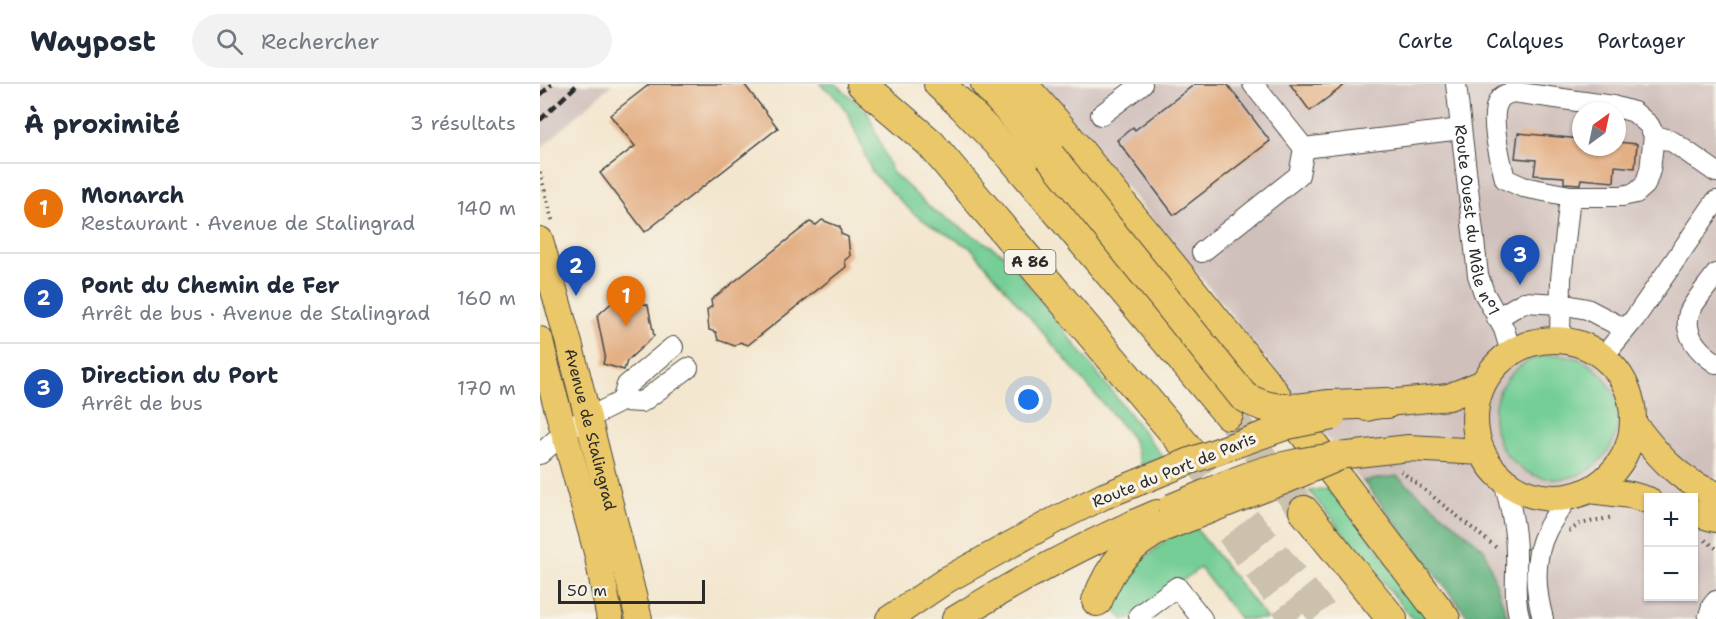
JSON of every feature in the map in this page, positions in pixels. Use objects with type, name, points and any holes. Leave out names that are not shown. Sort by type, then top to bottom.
[{"type":"highway","name":"A 86","points":[[862,84],[930,143],[1167,424],[1181,453]]},
{"type":"highway","points":[[939,84],[1011,156],[1228,414]]},
{"type":"highway","points":[[975,84],[1047,152]]},
{"type":"highway","points":[[986,84],[1047,152],[1243,396],[1257,405],[1281,410],[1333,411],[1387,403]]},
{"type":"highway","points":[[1022,84],[1064,132],[1266,383],[1445,619]]},
{"type":"highway","points":[[1096,601],[1113,568],[1125,552],[1161,520],[1347,455]]},
{"type":"highway","points":[[1304,511],[1392,619]]},
{"type":"main road","name":"Avenue de Stalingrad","points":[[540,240],[588,416],[639,619]]},
{"type":"main road","name":"Avenue de Stalingrad","points":[[540,340],[597,552],[610,619]]},
{"type":"main road","points":[[1578,494],[1606,479],[1620,463],[1629,444],[1633,423],[1632,404],[1625,385],[1614,368],[1603,357],[1581,344],[1560,340],[1535,342],[1511,352],[1495,365],[1483,383],[1476,406],[1475,429],[1482,452],[1490,466],[1504,480],[1523,492],[1545,498],[1578,494],[1631,495],[1644,499]]},
{"type":"main road","points":[[1387,403],[1449,397],[1483,383]]},
{"type":"main road","name":"Route du Port de Paris","points":[[889,619],[948,579],[1104,496],[1190,461],[1333,411]]},
{"type":"main road","points":[[1633,423],[1658,455],[1681,477],[1702,490],[1716,494]]},
{"type":"main road","points":[[1347,455],[1409,448],[1482,452]]},
{"type":"main road","points":[[1698,514],[1716,519]]},
{"type":"main road","name":"Route du Port de Paris","points":[[955,619],[1006,587],[1091,542],[1161,520]]},
{"type":"street","points":[[1101,115],[1142,84]]},
{"type":"street","points":[[1202,252],[1299,175],[1304,148],[1253,84]]},
{"type":"street","name":"Route Ouest du Môle n°1","points":[[1456,84],[1478,275],[1484,293],[1504,329],[1511,352]]},
{"type":"street","points":[[1513,92],[1613,106],[1634,112],[1649,125],[1654,135],[1650,170],[1645,185],[1636,193],[1622,196],[1570,196],[1523,187],[1505,179],[1495,135],[1496,104],[1503,95],[1513,92]]},
{"type":"street","points":[[1304,148],[1461,129]]},
{"type":"street","points":[[1654,135],[1673,142],[1716,172]]},
{"type":"street","points":[[1560,340],[1561,279],[1570,196]]},
{"type":"street","points":[[1603,357],[1635,318],[1716,201]]},
{"type":"street","points":[[1716,274],[1689,312],[1693,343],[1716,363]]},
{"type":"street","points":[[1497,318],[1524,302],[1561,304],[1587,309],[1625,329]]},
{"type":"street","points":[[621,401],[627,385],[673,347]]},
{"type":"street","points":[[540,454],[588,416],[621,401],[642,402],[688,368]]},
{"type":"street","points":[[1504,480],[1514,522],[1515,586],[1520,619]]},
{"type":"street","points":[[1543,619],[1536,586],[1538,558],[1547,530],[1578,494]]},
{"type":"street","points":[[1142,619],[1139,615],[1178,586],[1203,619]]},
{"type":"street","points":[[1708,619],[1716,601]]},
{"type":"path","points":[[1401,471],[1500,550]]},
{"type":"path","points":[[1566,535],[1580,524],[1620,516]]},
{"type":"shaded area","points":[[540,84],[612,84],[540,149]]},
{"type":"shaded area","points":[[1041,84],[1716,84],[1716,619],[1467,619],[1285,383]]},
{"type":"green space","points":[[820,84],[836,84],[867,111],[892,172],[935,212],[1005,255],[1164,458],[1141,465],[1132,438],[971,248],[913,213],[872,172],[848,113],[834,95]]},
{"type":"green space","points":[[1556,355],[1580,360],[1591,365],[1600,373],[1608,382],[1613,393],[1618,417],[1613,441],[1608,452],[1600,461],[1591,469],[1580,474],[1556,479],[1532,474],[1521,469],[1512,461],[1504,452],[1499,441],[1494,417],[1499,393],[1504,382],[1512,373],[1521,365],[1532,360]]},
{"type":"green space","points":[[1397,476],[1484,549],[1508,619],[1470,619],[1363,481]]},
{"type":"green space","points":[[1332,487],[1431,619],[1413,619],[1309,491]]},
{"type":"green space","points":[[1195,527],[1267,619],[1240,619],[1200,568],[1129,619],[1123,619],[1114,610],[1127,574],[1170,536]]},
{"type":"building","points":[[650,84],[744,84],[778,128],[645,232],[600,173],[635,146],[610,115]]},
{"type":"building","points":[[1195,84],[1227,84],[1270,141],[1174,215],[1117,140],[1133,127],[1135,130]]},
{"type":"building","points":[[1290,84],[1346,84],[1310,111]]},
{"type":"building","points":[[1518,133],[1572,138],[1572,156],[1626,156],[1626,143],[1637,144],[1635,168],[1615,166],[1614,182],[1581,179],[1580,184],[1564,183],[1564,177],[1534,175],[1536,160],[1515,158]]},
{"type":"building","points":[[822,220],[840,227],[841,234],[848,237],[850,256],[845,260],[846,267],[748,345],[740,342],[735,346],[718,340],[716,332],[709,330],[707,310],[712,306],[711,300],[810,222],[816,225]]},
{"type":"building","points":[[618,297],[648,305],[654,336],[627,361],[624,370],[603,364],[605,355],[597,316]]},
{"type":"tunnel","points":[[1228,414],[1304,511]]},
{"type":"tunnel","points":[[1189,450],[1327,619]]},
{"type":"tunnel","points":[[1231,532],[1296,619]]},
{"type":"railway","points":[[540,95],[552,84]]},
{"type":"railway","points":[[540,120],[578,84]]},
{"type":"place","name":"Direction du Port","points":[[1520,285]]},
{"type":"place","name":"Pont du Chemin de Fer","points":[[576,296]]},
{"type":"place","name":"Monarch","points":[[626,326]]}]
